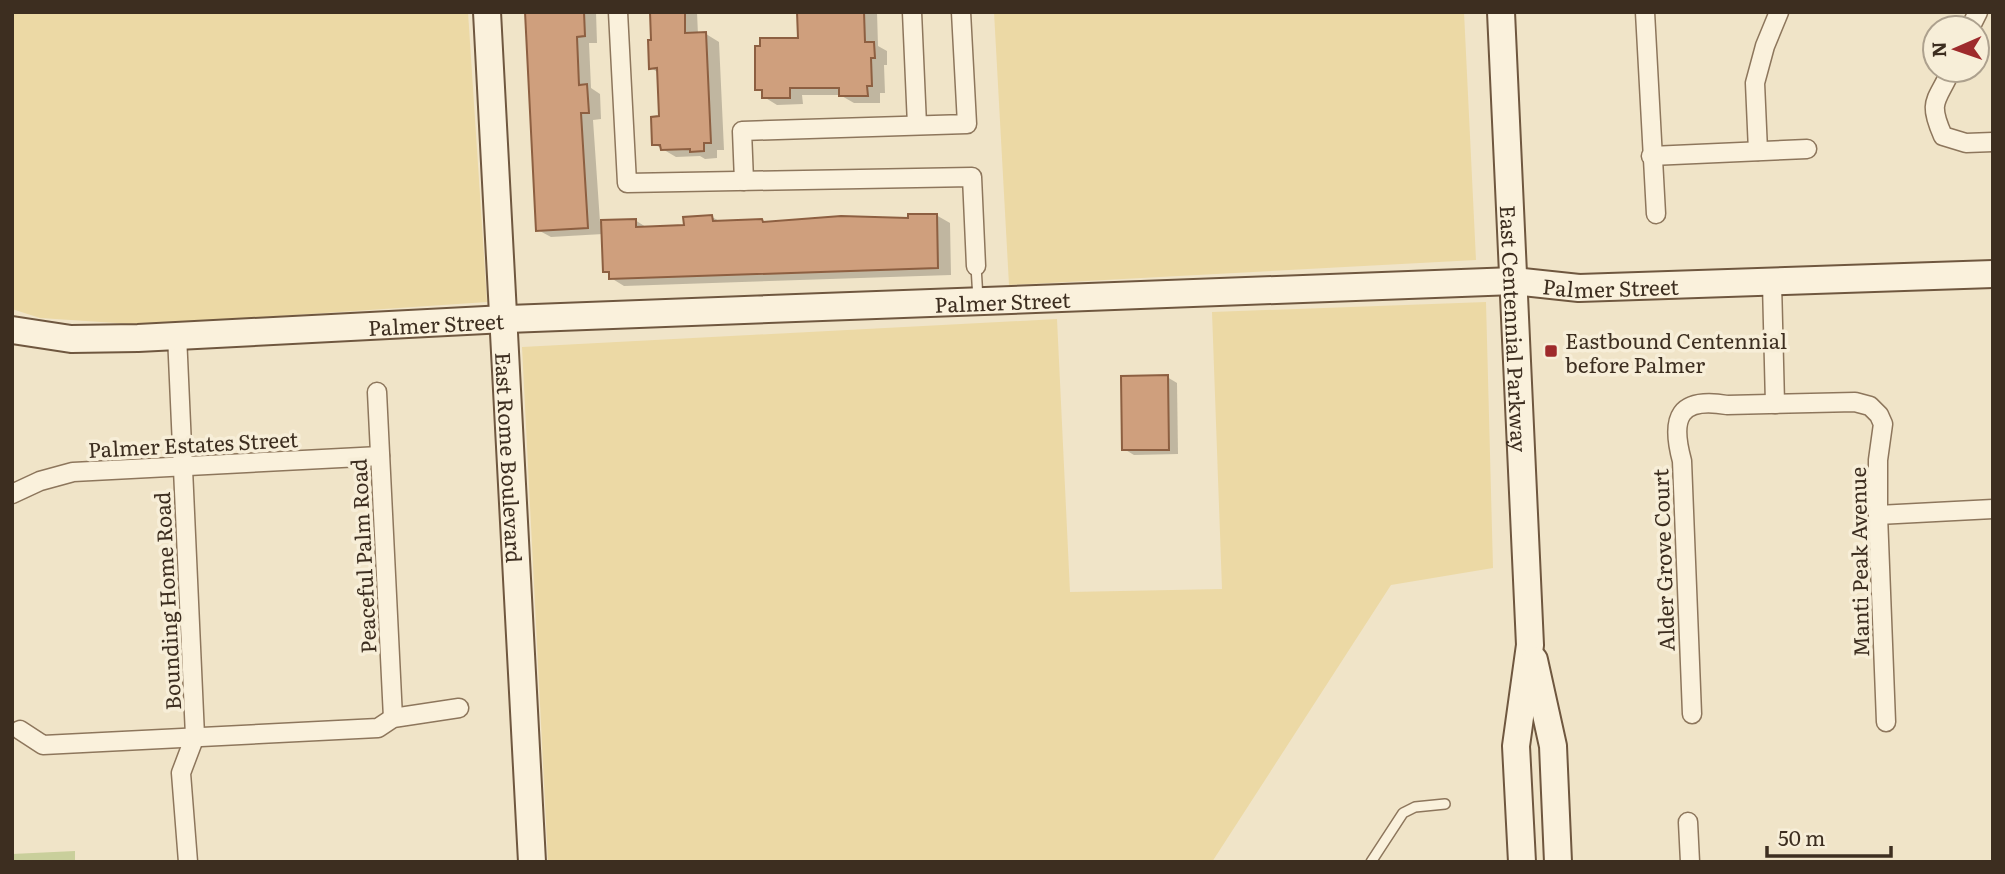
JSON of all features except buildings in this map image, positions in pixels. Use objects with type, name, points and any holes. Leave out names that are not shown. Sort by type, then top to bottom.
[{"type":"street","name":"East Rome Boulevard","points":[[487,12],[532,862]]},
{"type":"street","points":[[618,12],[627,183],[972,177],[976,266]]},
{"type":"street","points":[[912,12],[917,125]]},
{"type":"street","points":[[744,181],[742,131],[967,124],[961,12]]},
{"type":"street","name":"East Centennial Parkway","points":[[1501,12],[1530,645],[1553,746],[1558,862]]},
{"type":"street","points":[[1645,12],[1656,214]]},
{"type":"street","points":[[1758,151],[1755,83],[1765,46],[1779,12]]},
{"type":"street","points":[[1944,84],[1933,106],[1943,136],[1966,143],[1993,142]]},
{"type":"street","points":[[1651,156],[1807,149]]},
{"type":"street","name":"Palmer Street","points":[[12,330],[71,339],[505,319],[1514,281],[1579,288],[1993,274]]},
{"type":"street","points":[[1772,283],[1775,404]]},
{"type":"street","name":"Bounding Home Road","points":[[177,335],[195,736],[181,773],[188,862]]},
{"type":"street","name":"Peaceful Palm Road","points":[[377,392],[393,718]]},
{"type":"street","name":"Alder Grove Court","points":[[1692,714],[1682,461],[1676,441],[1676,426],[1687,408],[1709,402],[1727,405],[1775,404]]},
{"type":"street","name":"Manti Peak Avenue","points":[[1775,404],[1854,402],[1870,406],[1879,415],[1882,424],[1878,515],[1885,722]]},
{"type":"street","name":"Palmer Estates Street","points":[[12,494],[40,481],[73,472],[380,456]]},
{"type":"street","points":[[1878,515],[1993,509]]},
{"type":"street","name":"East Centennial Parkway","points":[[1522,862],[1516,746],[1530,645]]},
{"type":"street","points":[[20,730],[43,745],[378,728],[393,718],[459,708]]},
{"type":"street","points":[[1518,775],[1532,778],[1537,786],[1539,830],[1558,862]]},
{"type":"street","points":[[1688,822],[1690,862]]},
{"type":"lane","points":[[976,266],[978,301]]},
{"type":"lane","points":[[1371,862],[1403,813],[1415,807],[1445,804]]},
{"type":"green space","points":[[75,851],[75,862],[12,862],[12,854]]},
{"type":"sand","points":[[12,12],[468,12],[487,302],[147,325],[40,318],[12,309]]},
{"type":"sand","points":[[994,12],[1464,12],[1476,260],[1009,285]]},
{"type":"sand","points":[[1486,302],[1493,568],[1391,585],[1212,862],[548,862],[522,347],[1057,319],[1070,592],[1222,589],[1212,312]]},
{"type":"place","name":"Eastbound Centennial before Palmer","points":[[1551,351]]}]
